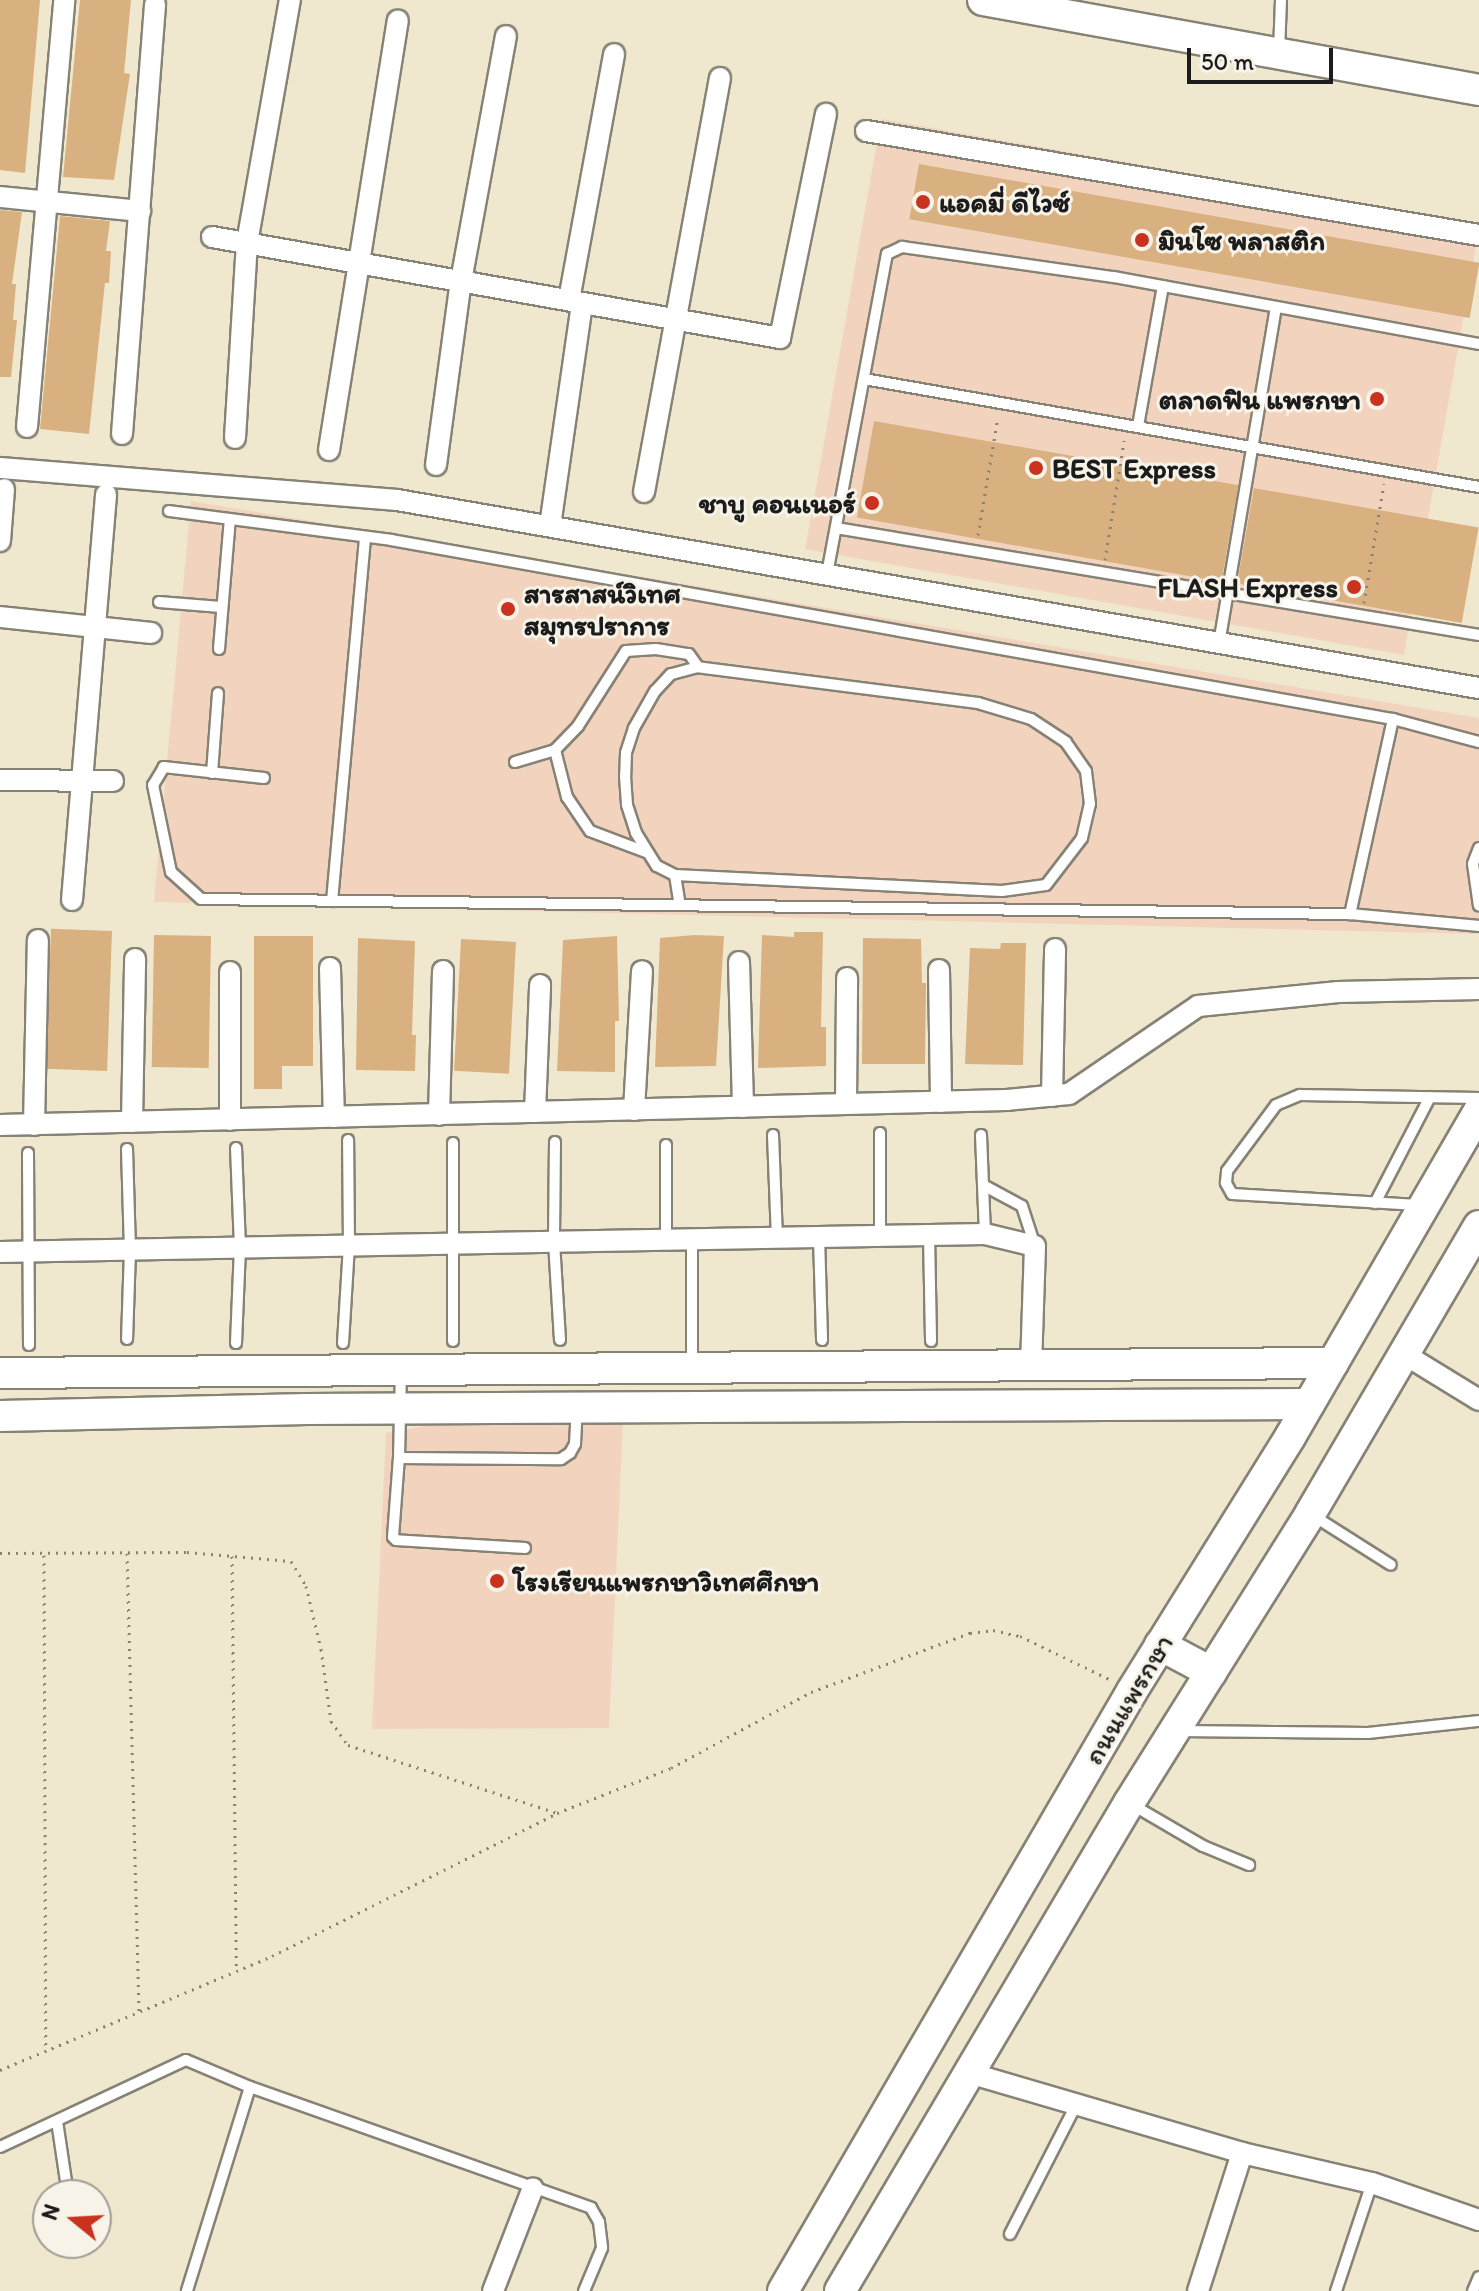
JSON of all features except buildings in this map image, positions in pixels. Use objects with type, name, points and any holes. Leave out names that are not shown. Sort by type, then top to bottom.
[{"type":"street","points":[[27,427],[49,202],[64,0]]},
{"type":"street","points":[[235,438],[247,243],[290,0]]},
{"type":"street","points":[[983,0],[1479,90]]},
{"type":"street","points":[[122,434],[155,4]]},
{"type":"street","points":[[329,450],[398,21]]},
{"type":"street","points":[[436,465],[461,281],[506,36]]},
{"type":"street","points":[[550,526],[576,301],[614,54]]},
{"type":"street","points":[[644,492],[720,78]]},
{"type":"street","points":[[212,237],[780,338],[826,114]]},
{"type":"street","points":[[866,131],[1479,235]]},
{"type":"street","points":[[0,197],[140,211]]},
{"type":"street","points":[[0,541],[2,478],[397,500],[1479,688]]},
{"type":"street","points":[[72,900],[106,494]]},
{"type":"street","points":[[0,617],[151,633]]},
{"type":"street","points":[[0,780],[83,778],[113,781]]},
{"type":"street","points":[[34,1125],[38,940]]},
{"type":"street","points":[[1052,1096],[1055,949]]},
{"type":"street","points":[[132,1122],[135,959]]},
{"type":"street","points":[[739,962],[743,1107]]},
{"type":"street","points":[[330,968],[334,1117]]},
{"type":"street","points":[[939,970],[941,1102]]},
{"type":"street","points":[[439,1115],[443,971]]},
{"type":"street","points":[[634,1110],[642,971]]},
{"type":"street","points":[[230,972],[230,1120]]},
{"type":"street","points":[[846,1104],[847,978]]},
{"type":"street","points":[[535,1112],[540,985]]},
{"type":"street","points":[[0,1125],[941,1102],[1052,1096],[1069,1094],[1198,1006],[1338,992],[1479,989]]},
{"type":"street","name":"ถนนแพรกษา","points":[[783,2291],[1132,1691],[1309,1404],[1479,1111]]},
{"type":"street","name":"ถนนแพรกษา","points":[[840,2291],[1129,1803],[1310,1514],[1479,1226]]},
{"type":"street","points":[[0,1252],[985,1234],[1035,1246],[1031,1365]]},
{"type":"street","points":[[1404,1354],[1479,1400]]},
{"type":"street","points":[[0,1373],[1333,1363]]},
{"type":"street","points":[[0,1416],[1309,1404]]},
{"type":"street","points":[[1160,1645],[1211,1672]]},
{"type":"street","points":[[969,2073],[1242,2153],[1372,2183],[1479,2220]]},
{"type":"street","points":[[1198,2291],[1242,2153]]},
{"type":"street","points":[[493,2291],[533,2188]]},
{"type":"lane","points":[[1279,54],[1281,0]]},
{"type":"lane","points":[[827,574],[887,254],[902,247],[1163,286],[1479,344]]},
{"type":"lane","points":[[1132,425],[1163,286]]},
{"type":"lane","points":[[1219,644],[1276,308]]},
{"type":"lane","points":[[864,379],[1479,487]]},
{"type":"lane","points":[[169,511],[365,537],[1393,719],[1479,742]]},
{"type":"lane","points":[[219,649],[230,519]]},
{"type":"lane","points":[[836,528],[1479,635]]},
{"type":"lane","points":[[332,901],[365,537]]},
{"type":"lane","points":[[159,602],[221,607]]},
{"type":"lane","points":[[515,762],[555,750],[578,726],[626,651],[656,649],[689,654],[698,667]]},
{"type":"lane","points":[[698,667],[978,703],[1031,719],[1066,742],[1086,771],[1090,804],[1082,838],[1046,885],[1002,891],[675,875],[657,866],[646,852],[627,805],[626,753],[634,728],[655,691],[671,674],[698,667]]},
{"type":"lane","points":[[212,773],[218,693]]},
{"type":"lane","points":[[1350,914],[1393,719]]},
{"type":"lane","points":[[555,750],[567,797],[590,831],[646,852]]},
{"type":"lane","points":[[264,778],[164,767],[153,785],[171,872],[201,899],[1350,914],[1479,926]]},
{"type":"lane","points":[[1479,848],[1473,864],[1479,906]]},
{"type":"lane","points":[[675,875],[680,905]]},
{"type":"lane","points":[[1424,1205],[1232,1194],[1226,1183],[1227,1171],[1276,1105],[1300,1095],[1479,1098]]},
{"type":"lane","points":[[1375,1203],[1430,1097]]},
{"type":"lane","points":[[880,1133],[880,1236]]},
{"type":"lane","points":[[773,1135],[777,1238]]},
{"type":"lane","points":[[981,1135],[985,1234]]},
{"type":"lane","points":[[343,1343],[349,1245],[348,1140]]},
{"type":"lane","points":[[555,1142],[554,1242],[560,1340]]},
{"type":"lane","points":[[453,1143],[453,1341]]},
{"type":"lane","points":[[666,1145],[666,1240]]},
{"type":"lane","points":[[236,1148],[240,1247],[236,1343]]},
{"type":"lane","points":[[127,1149],[130,1250],[127,1339]]},
{"type":"lane","points":[[28,1153],[29,1345]]},
{"type":"lane","points":[[983,1185],[1022,1206],[1035,1246]]},
{"type":"lane","points":[[929,1235],[931,1341]]},
{"type":"lane","points":[[819,1237],[822,1340]]},
{"type":"lane","points":[[692,1239],[692,1366]]},
{"type":"lane","points":[[401,1370],[393,1537],[396,1540],[525,1548]]},
{"type":"lane","points":[[399,1458],[561,1459],[570,1453],[575,1444],[576,1412]]},
{"type":"lane","points":[[1310,1514],[1391,1565]]},
{"type":"lane","points":[[1173,1731],[1268,1735],[1368,1733],[1479,1721]]},
{"type":"lane","points":[[1129,1803],[1203,1846],[1249,1865]]},
{"type":"lane","points":[[0,2147],[186,2060],[250,2087],[591,2208],[599,2222],[602,2248],[584,2291]]},
{"type":"lane","points":[[187,2291],[250,2087]]},
{"type":"lane","points":[[1010,2234],[1077,2103]]},
{"type":"lane","points":[[57,2121],[66,2179]]},
{"type":"lane","points":[[1336,2291],[1372,2183]]},
{"type":"lane","points":[[1473,2291],[1479,2277]]},
{"type":"path","points":[[976,551],[1001,402]]},
{"type":"path","points":[[1103,572],[1132,425]]},
{"type":"path","points":[[1362,615],[1387,469]]},
{"type":"path","points":[[0,1553],[127,1553],[291,1561],[306,1586],[321,1649],[331,1721],[348,1745],[557,1813]]},
{"type":"path","points":[[44,1553],[46,2051]]},
{"type":"path","points":[[127,1553],[139,2012]]},
{"type":"path","points":[[232,1556],[236,1971]]},
{"type":"path","points":[[0,2070],[236,1971],[557,1813],[671,1768],[811,1692],[970,1633],[993,1630],[1020,1636],[1132,1691]]},
{"type":"shaded area","points":[[881,119],[1479,224],[1404,655],[805,549]]},
{"type":"shaded area","name":"สารสาสน์วิเทศ สมุทรปราการ","points":[[191,501],[1479,718],[1479,934],[154,902]]},
{"type":"shaded area","name":"โรงเรียนแพรกษาวิเทศศึกษา","points":[[623,1423],[609,1728],[372,1729],[386,1433],[425,1426]]},
{"type":"place","name":"แอคมี่ ดีไวซ์","points":[[923,202]]},
{"type":"place","name":"มินโซ พลาสติก","points":[[1142,240]]},
{"type":"place","name":"ตลาดฟิน แพรกษา","points":[[1377,399]]},
{"type":"place","name":"BEST Express","points":[[1036,468]]},
{"type":"place","name":"ชาบู คอนเนอร์","points":[[872,503]]},
{"type":"place","name":"FLASH Express","points":[[1354,587]]},
{"type":"place","name":"สารสาสน์วิเทศ สมุทรปราการ","points":[[508,609]]},
{"type":"place","name":"โรงเรียนแพรกษาวิเทศศึกษา","points":[[497,1581]]}]
